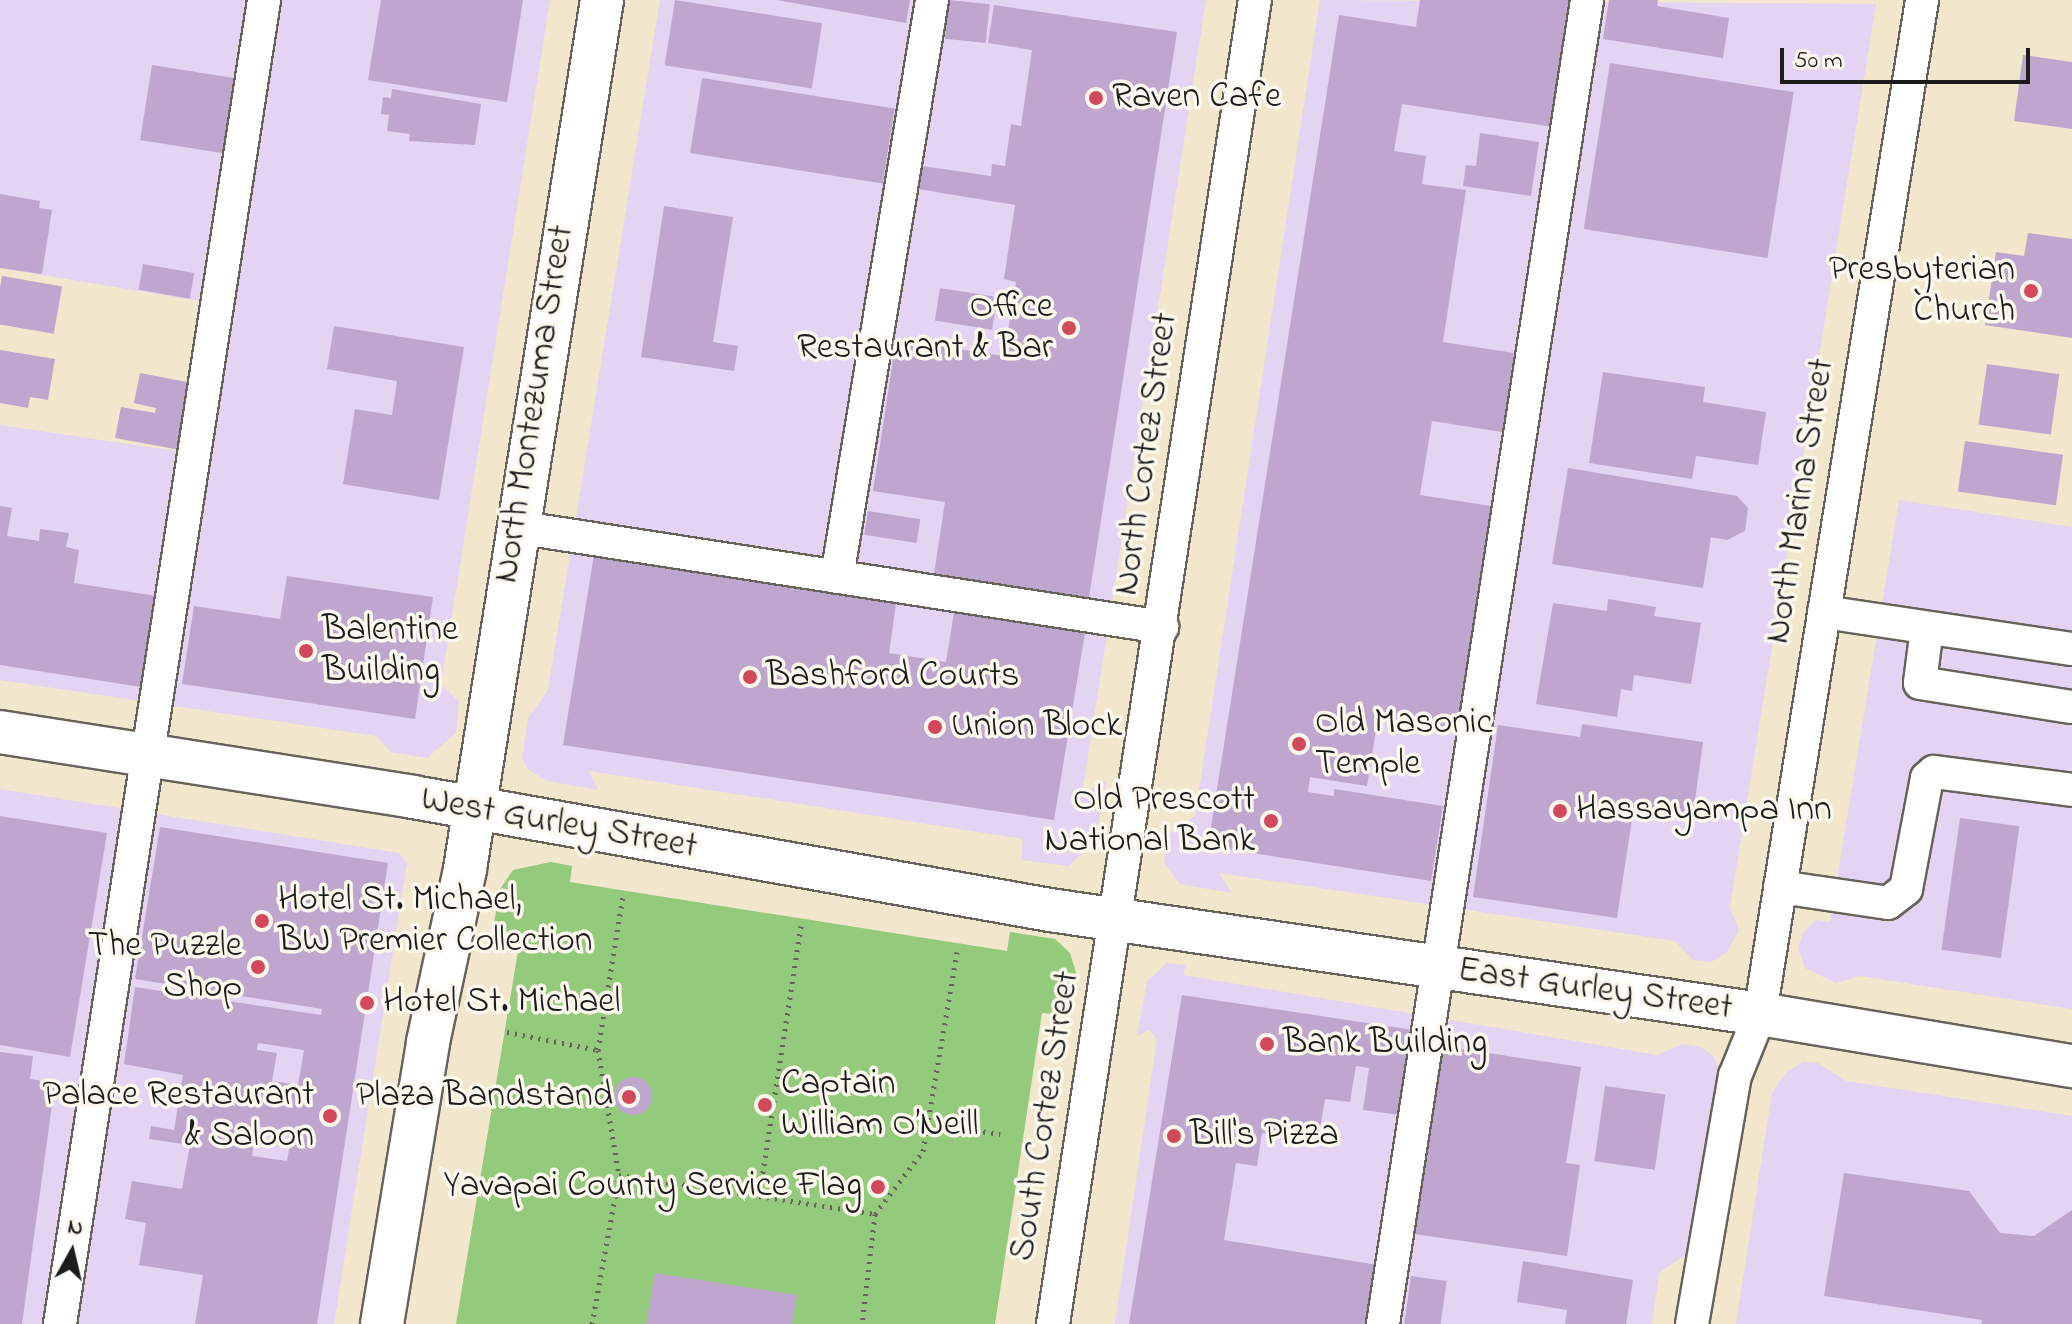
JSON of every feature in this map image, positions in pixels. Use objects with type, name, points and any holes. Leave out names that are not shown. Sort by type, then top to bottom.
[{"type":"main road","name":"North Montezuma Street","points":[[382,1324],[428,1042],[474,808],[516,527],[602,0]]},
{"type":"main road","name":"West Gurley Street","points":[[0,732],[474,808],[809,871],[1118,921]]},
{"type":"main road","name":"East Gurley Street","points":[[1118,921],[1760,1014],[2072,1066]]},
{"type":"street","points":[[60,1324],[150,756],[264,0]]},
{"type":"street","points":[[837,577],[932,0]]},
{"type":"street","name":"North Cortez Street","points":[[1118,921],[1255,0]]},
{"type":"street","points":[[1383,1324],[1587,0]]},
{"type":"street","name":"North Marina Street","points":[[1692,1324],[1735,1076],[1760,1014],[1922,0]]},
{"type":"street","points":[[516,527],[1162,627]]},
{"type":"street","points":[[1824,612],[2072,649]]},
{"type":"street","points":[[1927,628],[1920,683],[2072,707]]},
{"type":"street","points":[[1780,887],[1888,903],[1906,889],[1927,778],[1934,772],[2072,790]]},
{"type":"street","name":"South Cortez Street","points":[[1053,1324],[1118,921]]},
{"type":"path","points":[[592,1324],[619,1175],[598,1050],[623,895]]},
{"type":"path","points":[[759,1196],[801,926]]},
{"type":"path","points":[[862,1324],[875,1214],[923,1151],[957,952]]},
{"type":"path","points":[[507,1032],[598,1050]]},
{"type":"path","points":[[928,1123],[1000,1134]]},
{"type":"path","points":[[619,1175],[875,1214]]},
{"type":"shaded area","points":[[0,0],[550,0],[441,685],[459,701],[456,733],[427,758],[391,752],[376,736],[0,680],[0,425],[182,452],[206,302],[0,268]]},
{"type":"shaded area","points":[[660,0],[1206,0],[1082,794],[1106,781],[1095,841],[1069,866],[1021,860],[1023,839],[589,771],[598,790],[548,781],[527,769],[522,758],[528,718],[548,690]]},
{"type":"shaded area","points":[[1320,0],[1876,4],[1730,907],[1739,931],[1727,952],[1711,962],[1693,960],[1675,941],[1219,873],[1232,893],[1180,884],[1164,862],[1168,834],[1195,816]]},
{"type":"shaded area","points":[[1899,500],[2072,527],[2072,1009],[1860,976],[1836,983],[1805,968],[1798,949],[1802,934],[1816,920],[1830,922]]},
{"type":"shaded area","points":[[0,789],[399,853],[407,863],[334,1324],[0,1324]]},
{"type":"shaded area","points":[[1167,963],[1185,965],[1184,975],[1657,1055],[1683,1044],[1701,1047],[1714,1057],[1721,1074],[1697,1247],[1659,1273],[1652,1324],[1115,1324],[1157,1039],[1149,1030],[1137,1036],[1147,981]]},
{"type":"shaded area","points":[[1803,1062],[1818,1063],[1846,1081],[2072,1116],[2072,1324],[1736,1324],[1772,1092],[1787,1072]]},
{"type":"green space","points":[[551,862],[572,866],[570,882],[1007,951],[1010,932],[1055,939],[1070,953],[1076,973],[1072,1000],[1053,1014],[1042,1013],[995,1324],[456,1324],[520,939],[492,934],[500,889],[513,870]]},
{"type":"building","points":[[381,0],[523,0],[507,102],[368,80]]},
{"type":"building","points":[[675,0],[822,23],[812,88],[665,65]]},
{"type":"building","points":[[777,0],[910,0],[906,23]]},
{"type":"building","points":[[949,0],[990,4],[986,43],[945,39]]},
{"type":"building","points":[[1420,0],[1572,0],[1553,127],[1402,104],[1394,151],[1426,156],[1422,184],[1466,190],[1443,342],[1514,353],[1502,432],[1432,421],[1420,495],[1491,506],[1457,730],[1378,718],[1367,786],[1310,777],[1308,792],[1334,796],[1334,789],[1443,806],[1431,881],[1208,846],[1339,15],[1416,27]]},
{"type":"building","points":[[1609,0],[1658,0],[1657,6],[1729,18],[1723,58],[1603,39]]},
{"type":"building","points":[[994,5],[1177,32],[1088,604],[933,580],[945,502],[873,491],[896,340],[1004,356],[1016,282],[1004,279],[1015,205],[918,189],[922,166],[991,176],[992,164],[1005,166],[1011,124],[1021,126],[1032,50],[988,43]]},
{"type":"building","points":[[2023,55],[2072,62],[2072,129],[2014,121]]},
{"type":"building","points":[[1610,63],[1794,92],[1767,258],[1584,229]]},
{"type":"building","points":[[152,65],[240,79],[228,154],[140,140]]},
{"type":"building","points":[[702,78],[895,109],[883,184],[690,153]]},
{"type":"building","points":[[392,89],[481,104],[475,145],[409,141],[410,134],[387,131],[389,115],[381,114],[383,97],[391,98]]},
{"type":"building","points":[[1480,133],[1539,142],[1531,196],[1463,186],[1466,165],[1476,166]]},
{"type":"building","points":[[0,194],[40,201],[39,208],[52,210],[42,274],[0,268]]},
{"type":"building","points":[[664,206],[733,217],[713,342],[738,346],[734,371],[641,357]]},
{"type":"building","name":"Presbyterian Church","points":[[2028,233],[2072,239],[2072,338],[1985,325],[1996,252],[2024,256]]},
{"type":"building","points":[[143,264],[194,273],[190,299],[138,290]]},
{"type":"building","points":[[2,276],[62,287],[54,334],[0,324]]},
{"type":"building","points":[[940,288],[997,297],[992,330],[935,321]]},
{"type":"building","points":[[334,326],[464,347],[439,500],[343,484],[355,409],[392,415],[397,381],[327,369]]},
{"type":"building","points":[[0,350],[55,359],[48,400],[30,397],[28,408],[0,403]]},
{"type":"building","points":[[1987,364],[2059,374],[2051,435],[1979,424]]},
{"type":"building","points":[[1603,372],[1705,387],[1703,402],[1766,412],[1758,465],[1696,456],[1692,479],[1589,463]]},
{"type":"building","points":[[140,373],[192,383],[180,450],[115,438],[121,407],[155,413],[156,408],[134,403]]},
{"type":"building","points":[[1965,441],[2063,455],[2056,505],[1958,492]]},
{"type":"building","points":[[1568,468],[1737,496],[1748,508],[1745,531],[1727,540],[1711,537],[1703,588],[1552,564]]},
{"type":"building","points":[[0,506],[12,508],[7,536],[39,541],[40,529],[69,533],[66,547],[79,550],[74,583],[156,596],[141,687],[0,665]]},
{"type":"building","points":[[868,511],[920,519],[917,543],[864,535]]},
{"type":"building","points":[[594,555],[896,604],[889,653],[946,662],[954,612],[1085,633],[1054,820],[563,745]]},
{"type":"building","name":"Balentine Building","points":[[287,576],[433,597],[415,719],[182,684],[194,606],[280,619]]},
{"type":"building","points":[[1608,599],[1656,607],[1654,616],[1701,623],[1691,684],[1634,675],[1632,691],[1621,689],[1617,717],[1536,704],[1553,603],[1607,611]]},
{"type":"building","points":[[1582,724],[1703,742],[1693,815],[1634,806],[1617,918],[1473,897],[1498,725],[1580,737]]},
{"type":"building","points":[[0,816],[107,833],[70,1057],[0,1045]]},
{"type":"building","points":[[1960,818],[2019,826],[2001,958],[1941,950]]},
{"type":"building","points":[[160,827],[388,863],[317,1324],[195,1324],[203,1275],[139,1265],[146,1223],[125,1219],[132,1181],[182,1189],[190,1145],[149,1139],[151,1126],[174,1130],[183,1075],[124,1064],[135,987],[321,1015],[322,1009],[135,979]],"holes":[[[258,1043],[304,1050],[298,1085],[272,1081],[277,1053],[257,1050]],[[257,1126],[292,1132],[287,1161],[252,1156]]]},
{"type":"building","points":[[1182,995],[1413,1030],[1400,1115],[1363,1110],[1369,1068],[1356,1066],[1350,1102],[1325,1099],[1318,1141],[1262,1133],[1257,1166],[1236,1163],[1224,1240],[1378,1265],[1368,1324],[1129,1324]]},
{"type":"building","points":[[1442,1046],[1581,1067],[1566,1163],[1580,1165],[1567,1256],[1414,1234]]},
{"type":"building","points":[[0,1052],[33,1056],[30,1079],[55,1083],[22,1324],[0,1324]]},
{"type":"building","points":[[633,1077],[647,1082],[652,1096],[647,1110],[633,1115],[619,1110],[614,1096],[619,1082]]},
{"type":"building","points":[[1605,1086],[1665,1094],[1655,1170],[1594,1161]]},
{"type":"building","points":[[1844,1173],[1969,1191],[2000,1233],[2034,1236],[2072,1210],[2072,1324],[1981,1324],[1982,1320],[1824,1296]]},
{"type":"building","points":[[1523,1261],[1633,1280],[1626,1324],[1565,1324],[1567,1310],[1517,1302]]},
{"type":"building","points":[[655,1273],[797,1295],[792,1324],[646,1324]]},
{"type":"building","points":[[1411,1276],[1447,1281],[1441,1324],[1404,1324]]},
{"type":"place","name":"Raven Cafe","points":[[1096,98]]},
{"type":"place","name":"Presbyterian Church","points":[[2031,291]]},
{"type":"place","name":"Office Restaurant & Bar","points":[[1069,328]]},
{"type":"place","name":"Balentine Building","points":[[306,651]]},
{"type":"place","name":"Bashford Courts","points":[[750,677]]},
{"type":"place","name":"Union Block","points":[[935,727]]},
{"type":"place","name":"Old Masonic Temple","points":[[1299,744]]},
{"type":"place","name":"Hassayampa Inn","points":[[1560,811]]},
{"type":"place","name":"Old Prescott National Bank","points":[[1271,821]]},
{"type":"place","name":"Hotel St. Michael, BW Premier Collection","points":[[262,921]]},
{"type":"place","name":"The Puzzle Shop","points":[[258,967]]},
{"type":"place","name":"Hotel St. Michael","points":[[367,1003]]},
{"type":"place","name":"Bank Building","points":[[1267,1044]]},
{"type":"place","name":"Plaza Bandstand","points":[[629,1097]]},
{"type":"place","name":"Captain William O’Neill","points":[[765,1105]]},
{"type":"place","name":"Palace Restaurant & Saloon","points":[[330,1116]]},
{"type":"place","name":"Bill's Pizza","points":[[1174,1136]]},
{"type":"place","name":"Yavapai County Service Flag","points":[[878,1187]]}]
